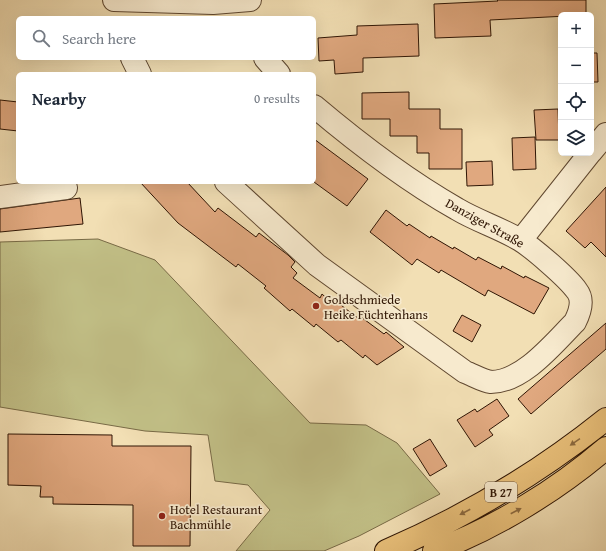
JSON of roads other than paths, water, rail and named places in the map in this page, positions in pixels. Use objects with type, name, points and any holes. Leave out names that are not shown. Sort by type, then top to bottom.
[{"type":"highway","name":"B 27","points":[[386,551],[409,541],[494,497],[582,438],[606,418]]},
{"type":"highway","name":"B 27","points":[[434,551],[453,547],[524,507],[606,448]]},
{"type":"street","points":[[118,16],[114,0],[213,3],[242,6]]},
{"type":"street","points":[[133,60],[139,72]]},
{"type":"street","points":[[267,60],[277,72]]},
{"type":"street","name":"Danziger Straße","points":[[228,184],[317,265],[465,372],[490,382],[509,378],[526,369],[575,322],[580,312],[581,301],[578,291],[521,240],[458,210],[394,169],[316,108]]},
{"type":"street","points":[[594,149],[606,134]]},
{"type":"street","points":[[521,240],[589,156]]},
{"type":"street","points":[[0,197],[66,188]]},
{"type":"place","name":"Goldschmiede Heike Füchtenhans","points":[[316,306]]},
{"type":"place","name":"Hotel Restaurant Bachmühle","points":[[162,516]]}]
